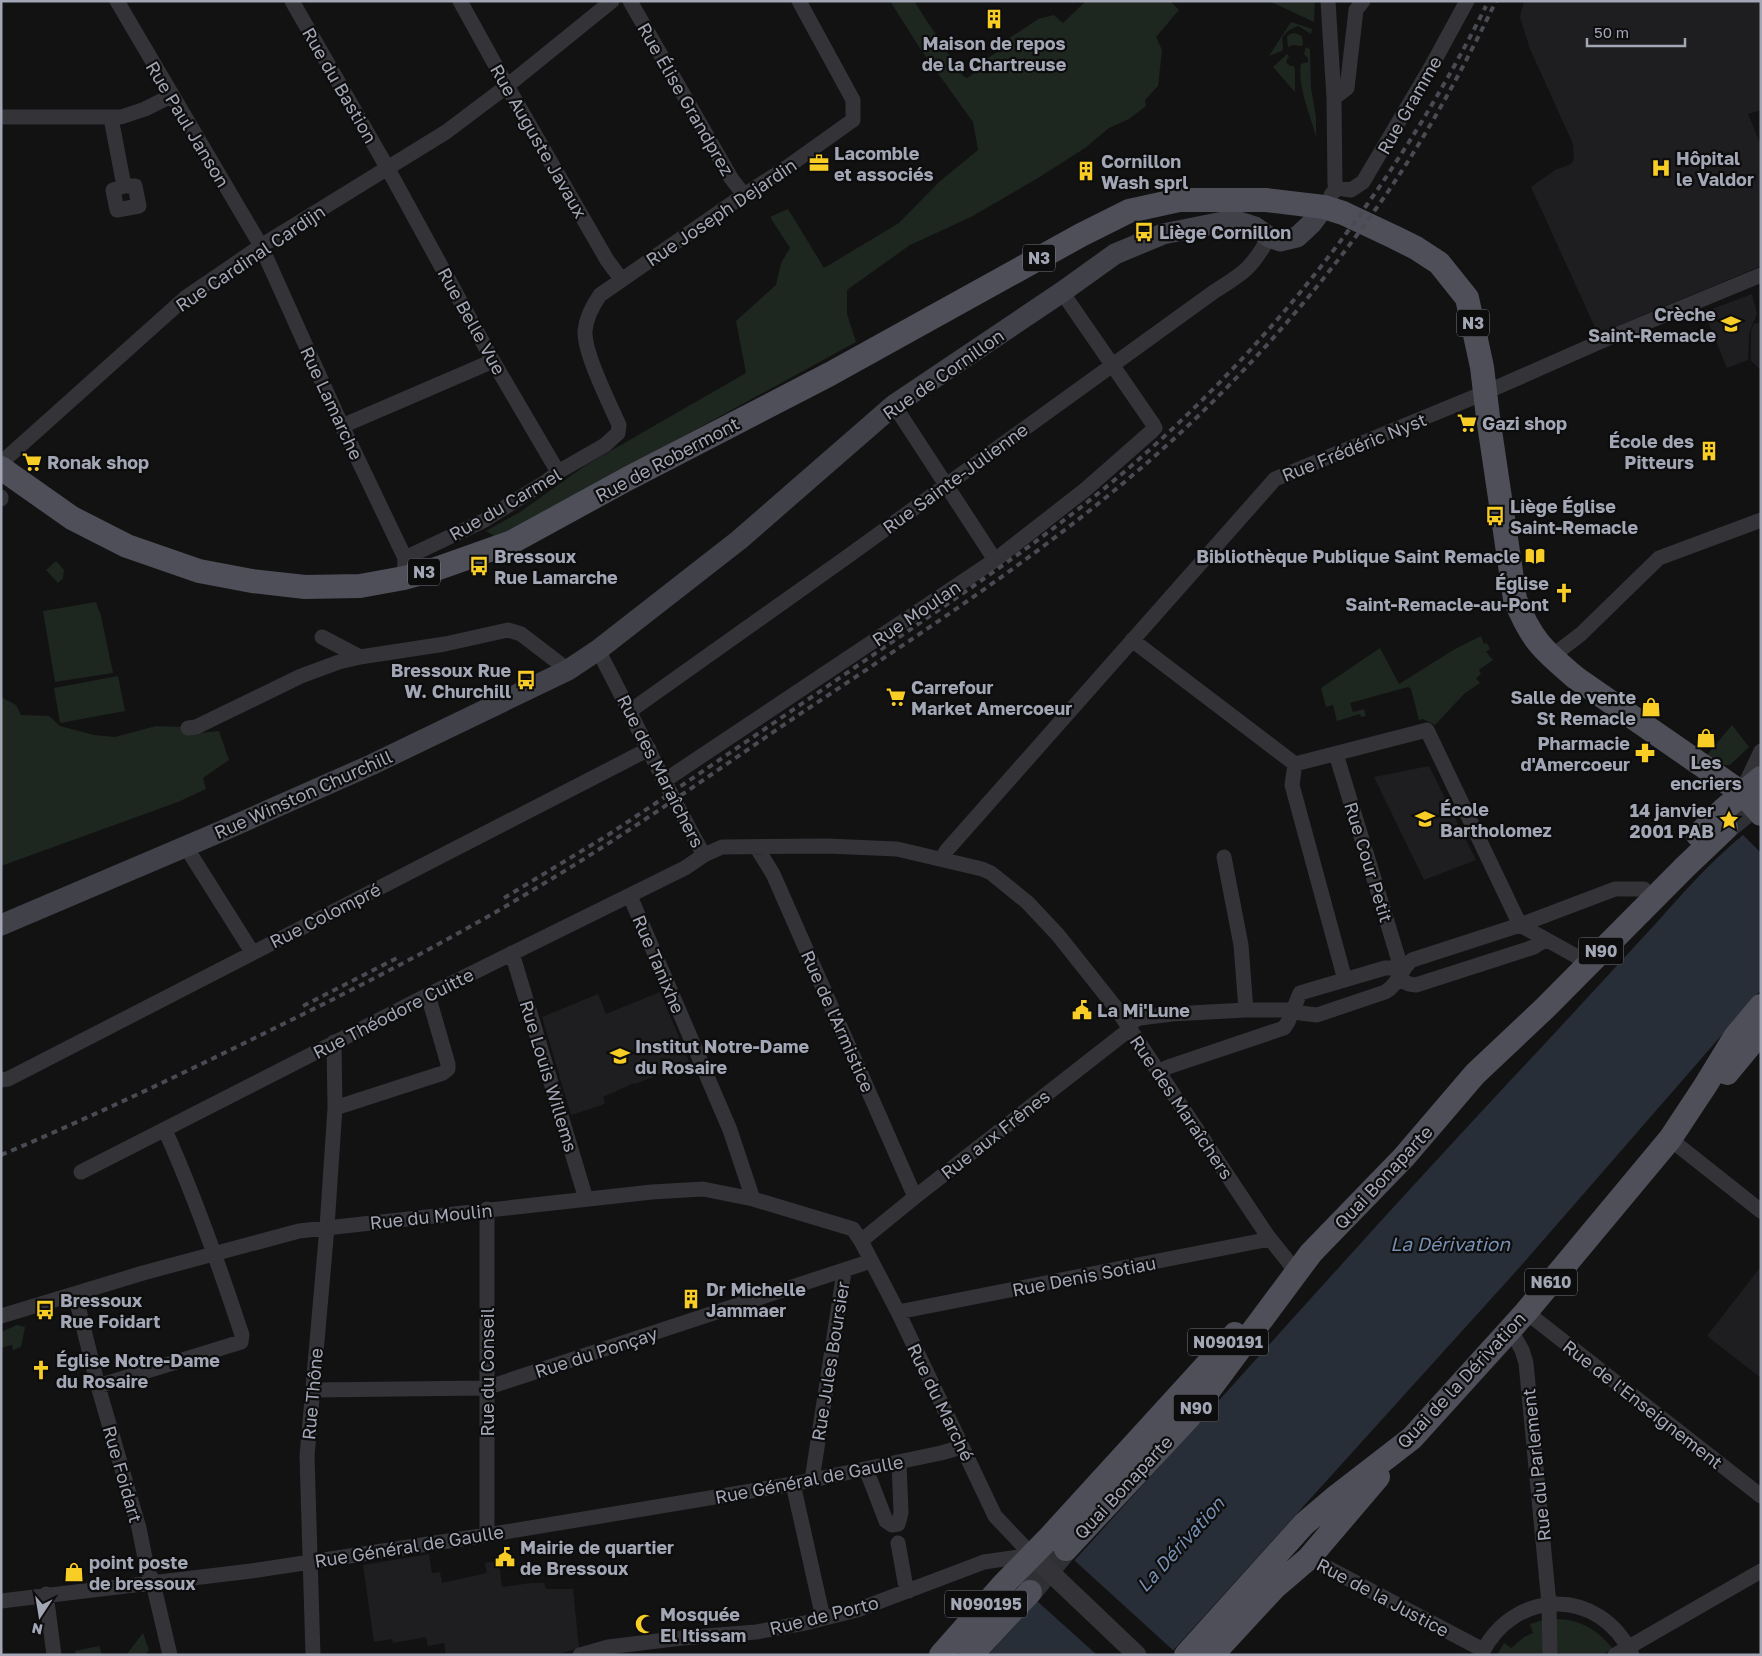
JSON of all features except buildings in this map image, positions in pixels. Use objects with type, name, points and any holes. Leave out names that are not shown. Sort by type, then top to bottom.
[{"type":"main road","name":"Rue de Cornillon","points":[[598,650],[739,540],[894,405],[1115,254],[1164,234],[1233,220],[1255,227],[1269,237],[1280,241],[1297,237],[1311,224],[1331,198]]},
{"type":"main road","name":"N3","points":[[1331,198],[1343,213],[1416,248],[1438,263],[1468,298],[1482,366],[1484,393],[1515,599],[1535,640],[1551,657],[1576,678],[1742,793],[1761,814]]},
{"type":"main road","name":"Rue de Robermont","points":[[1,468],[72,518],[127,546],[199,571],[270,584],[304,587],[360,586],[405,568],[434,570],[512,542],[830,374],[1081,235],[1129,211],[1178,200],[1331,198]]},
{"type":"main road","name":"Rue Winston Churchill","points":[[1,925],[371,765],[568,670],[598,650]]},
{"type":"main road","points":[[1475,1074],[1528,1010],[1614,916],[1644,890],[1722,810],[1761,778]]},
{"type":"main road","name":"Quai Bonaparte","points":[[1066,1549],[1189,1417],[1311,1253],[1404,1157],[1475,1074],[1545,1008],[1726,828]]},
{"type":"main road","name":"Quai de la Dérivation","points":[[1186,1655],[1304,1524],[1412,1438],[1526,1312],[1670,1139],[1735,1037],[1761,1006]]},
{"type":"main road","name":"N610","points":[[1683,1119],[1712,1090],[1761,1032]]},
{"type":"main road","name":"N090191","points":[[1032,1555],[1294,1268],[1311,1253]]},
{"type":"main road","name":"N610","points":[[1212,1655],[1274,1588],[1309,1558],[1412,1438]]},
{"type":"main road","name":"N090195","points":[[941,1655],[1032,1555]]},
{"type":"main road","points":[[971,1655],[1030,1592]]},
{"type":"street","name":"Rue Paul Janson","points":[[117,1],[171,96],[261,246]]},
{"type":"street","name":"Rue du Bastion","points":[[292,1],[388,169]]},
{"type":"street","name":"Rue Auguste Javaux","points":[[460,1],[607,260],[621,279]]},
{"type":"street","name":"Rue Cardinal Cardijn","points":[[1,463],[185,298],[261,246],[446,132],[507,86],[612,1]]},
{"type":"street","name":"Rue Élise Grandprez","points":[[630,1],[730,178],[744,195]]},
{"type":"street","name":"Rue Joseph Dejardin","points":[[618,433],[619,425],[587,346],[585,330],[594,304],[600,296],[621,279],[783,170],[853,120],[853,100],[799,1]]},
{"type":"street","points":[[1328,1],[1334,98],[1335,185],[1331,198]]},
{"type":"street","points":[[1334,98],[1347,88],[1356,10],[1363,1]]},
{"type":"street","name":"Rue Gramme","points":[[1331,198],[1351,190],[1364,182],[1431,67],[1466,1]]},
{"type":"street","points":[[1,117],[121,117],[145,109],[171,96]]},
{"type":"street","points":[[111,118],[124,186]]},
{"type":"street","name":"Rue Belle Vue","points":[[388,169],[493,361],[558,472]]},
{"type":"street","name":"Rue Sainte-Julienne","points":[[630,711],[1215,291],[1244,273],[1258,258],[1269,237]]},
{"type":"street","name":"Rue Lamarche","points":[[261,246],[405,568]]},
{"type":"street","name":"Rue Frédéric Nyst","points":[[942,858],[947,850],[1275,479],[1484,393],[1611,337],[1761,276]]},
{"type":"street","points":[[1062,292],[1114,365]]},
{"type":"street","points":[[342,426],[493,361]]},
{"type":"street","name":"Rue Moulan","points":[[664,782],[995,560],[1086,489],[1155,428],[1114,365]]},
{"type":"street","points":[[894,405],[995,560]]},
{"type":"street","name":"Rue du Carmel","points":[[405,568],[547,481],[558,472],[605,445],[618,433]]},
{"type":"street","points":[[1551,657],[1581,634],[1659,558],[1761,520]]},
{"type":"street","points":[[188,728],[196,728],[301,676],[339,662],[445,644],[508,630],[521,634],[568,670]]},
{"type":"street","points":[[322,637],[360,657]]},
{"type":"street","points":[[1132,640],[1295,764]]},
{"type":"street","name":"Rue des Maraîchers","points":[[598,650],[664,782],[704,855],[722,848],[827,846],[897,849],[942,858],[991,873],[1027,902],[1058,935],[1116,1008],[1270,1239],[1294,1268]]},
{"type":"street","points":[[1295,764],[1427,730],[1520,925],[1576,956]]},
{"type":"street","name":"Rue Colompré","points":[[1,1080],[8,1079],[649,749]]},
{"type":"street","points":[[1742,793],[1761,751]]},
{"type":"street","name":"Rue Cour Petit","points":[[1336,754],[1402,973]]},
{"type":"street","points":[[1295,764],[1292,785],[1345,980]]},
{"type":"street","points":[[186,846],[252,952]]},
{"type":"street","name":"Rue de l'Armistice","points":[[757,848],[773,874],[915,1197]]},
{"type":"street","name":"Rue Théodore Cuitte","points":[[81,1172],[334,1042],[630,896],[685,868],[704,855]]},
{"type":"street","points":[[1224,857],[1241,945],[1246,1010]]},
{"type":"street","points":[[1128,1026],[1140,1018],[1172,1014],[1246,1010],[1292,1010],[1317,1015],[1386,992],[1392,988],[1412,960],[1520,925],[1614,889],[1644,890]]},
{"type":"street","name":"Rue Tanixhe","points":[[630,896],[730,1130],[753,1199]]},
{"type":"street","points":[[1158,1073],[1168,1067],[1284,1028],[1300,993],[1385,968],[1396,968],[1402,973],[1409,984],[1416,985],[1534,947],[1546,940]]},
{"type":"street","name":"Rue Louis Willems","points":[[512,953],[586,1200]]},
{"type":"street","points":[[335,1108],[448,1069],[428,995]]},
{"type":"street","name":"Rue aux Frênes","points":[[862,1240],[1128,1026]]},
{"type":"street","name":"Rue Thône","points":[[313,1655],[307,1456],[327,1227],[335,1108],[334,1042]]},
{"type":"street","points":[[98,1386],[241,1342],[242,1335],[215,1252],[165,1130]]},
{"type":"street","points":[[1670,1139],[1761,1211]]},
{"type":"street","name":"Rue du Moulin","points":[[1,1316],[215,1252],[299,1230],[652,1192],[703,1189],[753,1199],[848,1227],[862,1240]]},
{"type":"street","name":"Rue du Conseil","points":[[487,1209],[487,1535]]},
{"type":"street","name":"Rue Denis Sotiau","points":[[898,1312],[1270,1239]]},
{"type":"street","name":"Rue du Marché","points":[[862,1240],[995,1516],[1032,1555]]},
{"type":"street","name":"Rue du Ponçay","points":[[312,1390],[486,1388],[844,1272],[872,1261]]},
{"type":"street","name":"Rue Jules Boursier","points":[[812,1480],[844,1272]]},
{"type":"street","name":"Rue Foidart","points":[[75,1294],[98,1386],[139,1528],[147,1568],[153,1583],[170,1655]]},
{"type":"street","name":"Rue de l'Enseignement","points":[[1526,1312],[1761,1496]]},
{"type":"street","name":"Rue du Parlement","points":[[1510,1329],[1522,1350],[1526,1364],[1549,1604],[1550,1655]]},
{"type":"street","name":"Rue Général de Gaulle","points":[[1,1601],[46,1594],[153,1583],[487,1535],[793,1484],[962,1447]]},
{"type":"street","points":[[866,1469],[886,1521],[892,1525],[898,1524],[901,1513],[898,1462]]},
{"type":"street","points":[[793,1484],[823,1618]]},
{"type":"street","points":[[898,1543],[905,1582],[909,1591]]},
{"type":"street","points":[[1032,1555],[1138,1655]]},
{"type":"street","name":"Rue de Porto","points":[[580,1655],[600,1648],[756,1632],[823,1618],[857,1610],[984,1562],[1032,1555]]},
{"type":"street","name":"Rue de la Justice","points":[[1309,1558],[1482,1653]]},
{"type":"street","points":[[1482,1653],[1493,1634],[1513,1617],[1536,1606],[1549,1604],[1574,1606],[1598,1616],[1618,1632],[1625,1652],[1761,1571]]},
{"type":"street","points":[[46,1594],[54,1655]]},
{"type":"shaded area","points":[[890,1],[914,1],[962,75],[967,78],[985,65],[986,59],[1002,49],[1002,43],[1038,19],[1054,15],[1063,23],[1086,1],[1170,1],[1179,10],[1156,37],[1162,50],[1158,86],[1145,100],[1146,106],[1129,119],[1109,128],[1085,148],[1038,178],[971,217],[910,245],[847,290],[847,314],[856,342],[498,538],[486,531],[520,512],[586,465],[746,373],[736,321],[776,285],[781,263],[790,248],[770,217],[788,209],[824,268],[899,223],[939,182],[978,150],[973,122],[921,50]]},
{"type":"shaded area","points":[[1269,1],[1315,1],[1314,22]]},
{"type":"shaded area","name":"Hôpital le Valdor","points":[[1524,1],[1761,1],[1761,110],[1748,114],[1761,145],[1761,266],[1598,334],[1531,187],[1555,170],[1571,164],[1574,159],[1573,144],[1530,49],[1520,17]]},
{"type":"shaded area","points":[[1291,22],[1312,29],[1311,34],[1298,26],[1289,30],[1282,37],[1282,51],[1269,56]]},
{"type":"shaded area","points":[[1295,33],[1302,36],[1302,46],[1293,45],[1288,47],[1287,37]]},
{"type":"shaded area","points":[[1306,47],[1310,49],[1311,88],[1316,117],[1316,137],[1305,101],[1300,73],[1301,64],[1308,62],[1308,58],[1304,54]]},
{"type":"shaded area","points":[[1287,54],[1289,56],[1286,62],[1290,66],[1294,66],[1295,70],[1295,92],[1273,67]]},
{"type":"shaded area","name":"Crèche Saint-Remacle","points":[[1752,294],[1757,314],[1749,333],[1748,360],[1727,368],[1704,312]]},
{"type":"shaded area","points":[[1761,322],[1761,370],[1751,361],[1751,330],[1754,324]]},
{"type":"shaded area","points":[[56,561],[64,570],[63,578],[58,583],[46,570]]},
{"type":"shaded area","points":[[96,602],[101,616],[113,673],[55,682],[43,611]]},
{"type":"shaded area","points":[[1481,636],[1484,644],[1487,643],[1490,649],[1486,652],[1493,660],[1479,670],[1481,674],[1476,678],[1480,683],[1465,693],[1435,725],[1423,719],[1419,720],[1411,689],[1408,687],[1350,703],[1353,712],[1364,709],[1366,716],[1361,717],[1360,714],[1337,721],[1333,705],[1326,707],[1321,688],[1380,648],[1399,684],[1455,649]]},
{"type":"shaded area","points":[[118,676],[125,711],[60,723],[54,688]]},
{"type":"shaded area","points":[[1,697],[16,705],[21,715],[49,716],[60,726],[94,735],[115,737],[156,726],[182,727],[201,733],[219,731],[229,760],[203,778],[206,789],[178,802],[1,866]]},
{"type":"shaded area","points":[[1732,725],[1749,747],[1730,765],[1721,765],[1707,755]]},
{"type":"shaded area","name":"École Bartholomez","points":[[1429,766],[1476,860],[1424,880],[1374,777]]},
{"type":"shaded area","name":"Institut Notre-Dame du Rosaire","points":[[660,992],[689,1061],[603,1097],[605,1103],[602,1105],[571,1115],[542,1017],[598,994],[606,1014]]},
{"type":"shaded area","points":[[1759,1269],[1761,1269],[1761,1378],[1707,1336]]},
{"type":"shaded area","points":[[17,1325],[25,1327],[21,1347],[13,1350],[12,1345],[1,1348],[1,1332]]},
{"type":"shaded area","points":[[429,1554],[432,1573],[440,1572],[442,1583],[487,1573],[485,1563],[499,1561],[502,1587],[544,1583],[546,1589],[573,1589],[579,1648],[556,1655],[446,1655],[444,1643],[428,1646],[426,1637],[393,1643],[392,1639],[374,1642],[363,1565]]},
{"type":"shaded area","points":[[1556,1619],[1581,1623],[1595,1631],[1613,1649],[1602,1655],[1566,1655],[1557,1653]]},
{"type":"shaded area","points":[[1543,1620],[1544,1655],[1497,1655],[1504,1643],[1511,1648],[1524,1637],[1533,1633],[1530,1624]]},
{"type":"shaded area","points":[[143,1633],[149,1650],[146,1655],[126,1655]]},
{"type":"shaded area","points":[[99,1646],[102,1655],[76,1655],[75,1651]]},
{"type":"water","name":"La Dérivation","points":[[1761,821],[1761,990],[1519,1268],[1169,1655],[988,1655],[1400,1200],[1683,893],[1720,855]]},
{"type":"pier","points":[[1761,818],[1761,853],[1742,834]]},
{"type":"pier","points":[[1074,1560],[1175,1652],[1173,1655],[1097,1655],[1037,1601]]},
{"type":"tunnel","points":[[1726,828],[1761,799]]},
{"type":"tunnel","points":[[1030,1592],[1066,1549]]},
{"type":"railway","points":[[1,1155],[206,1062],[407,961],[506,906],[602,848],[921,633],[1008,572],[1093,508],[1167,445],[1232,382],[1293,316],[1349,246],[1425,134],[1455,82],[1496,1]]},
{"type":"railway","points":[[504,898],[608,835],[993,572],[1049,532],[1130,467],[1236,365],[1285,311],[1331,254],[1374,195],[1414,134],[1452,71],[1486,6]]},
{"type":"railway","points":[[303,1006],[399,957]]},
{"type":"place","name":"Maison de repos de la Chartreuse","points":[[994,19]]},
{"type":"place","name":"Lacomble et associés","points":[[819,163]]},
{"type":"place","name":"Hôpital le Valdor","points":[[1661,168]]},
{"type":"place","name":"Cornillon Wash sprl","points":[[1086,171]]},
{"type":"place","name":"Liège Cornillon","points":[[1144,232]]},
{"type":"place","name":"Crèche Saint-Remacle","points":[[1731,324]]},
{"type":"place","name":"Gazi shop","points":[[1467,423]]},
{"type":"place","name":"École des Pitteurs","points":[[1709,451]]},
{"type":"place","name":"Ronak shop","points":[[32,462]]},
{"type":"place","name":"Liège Église Saint-Remacle","points":[[1495,516]]},
{"type":"place","name":"Bibliothèque Publique Saint Remacle","points":[[1535,556]]},
{"type":"place","name":"Bressoux Rue Lamarche","points":[[479,566]]},
{"type":"place","name":"Église Saint-Remacle-au-Pont","points":[[1564,593]]},
{"type":"place","name":"Bressoux Rue W. Churchill","points":[[526,680]]},
{"type":"place","name":"Carrefour Market Amercoeur","points":[[896,697]]},
{"type":"place","name":"Salle de vente St Remacle","points":[[1651,707]]},
{"type":"place","name":"Les encriers","points":[[1706,738]]},
{"type":"place","name":"Pharmacie d'Amercoeur","points":[[1645,753]]},
{"type":"place","name":"École Bartholomez","points":[[1425,819]]},
{"type":"place","name":"14 janvier 2001 PAB","points":[[1729,820]]},
{"type":"place","name":"La Mi'Lune","points":[[1082,1010]]},
{"type":"place","name":"Institut Notre-Dame du Rosaire","points":[[620,1056]]},
{"type":"place","name":"Dr Michelle Jammaer","points":[[691,1299]]},
{"type":"place","name":"Bressoux Rue Foidart","points":[[45,1310]]},
{"type":"place","name":"Église Notre-Dame du Rosaire","points":[[41,1370]]},
{"type":"place","name":"Mairie de quartier de Bressoux","points":[[505,1557]]},
{"type":"place","name":"point poste de bressoux","points":[[74,1572]]},
{"type":"place","name":"Mosquée El Itissam","points":[[645,1624]]}]
